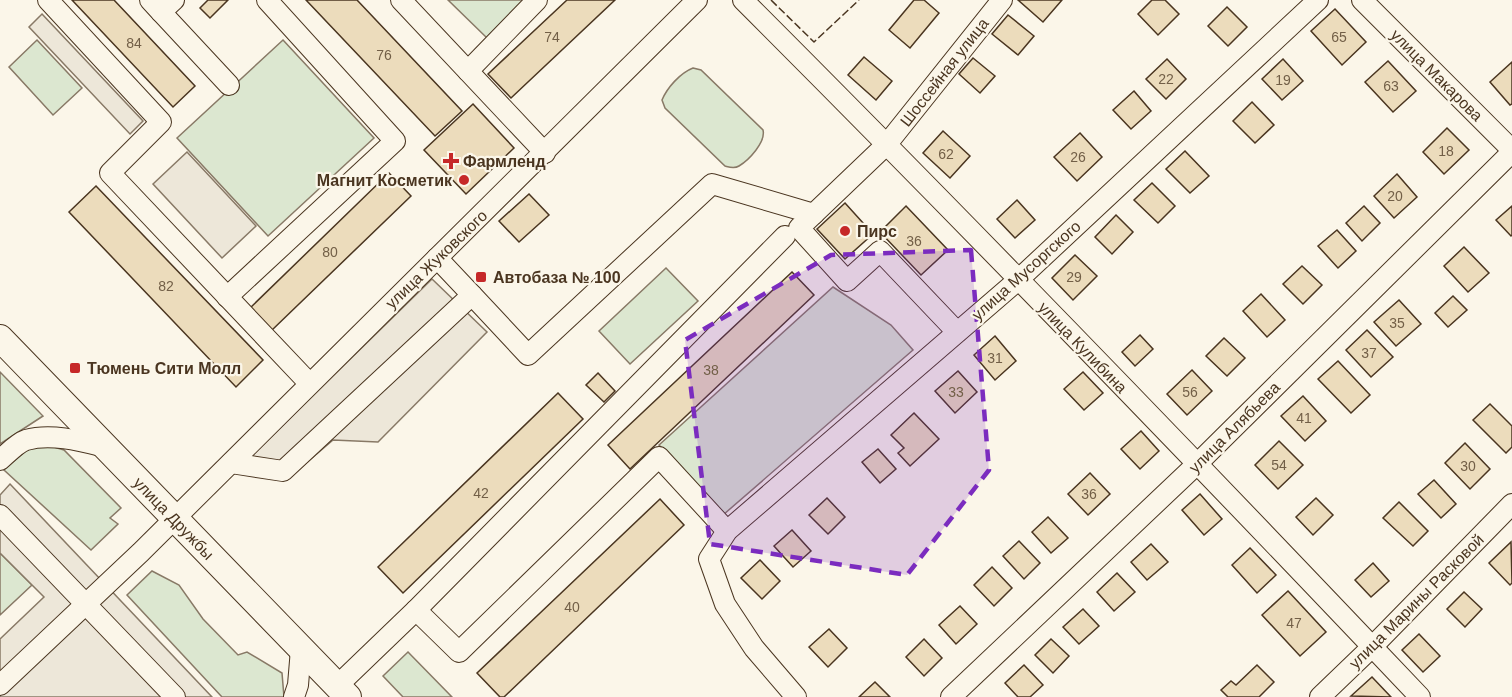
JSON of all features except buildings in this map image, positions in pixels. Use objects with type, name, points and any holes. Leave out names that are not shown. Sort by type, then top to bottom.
[{"type":"main road","name":"улица Дружбы","points":[[0,338],[343,692]]},
{"type":"street","points":[[48,0],[161,122],[110,174],[309,383]]},
{"type":"street","points":[[227,297],[395,141],[267,0]]},
{"type":"street","points":[[401,0],[544,153]]},
{"type":"street","points":[[468,71],[537,0]]},
{"type":"street","name":"улица Жуковского","points":[[0,685],[175,519],[696,0]]},
{"type":"street","name":"улица Кулибина","points":[[743,0],[887,144],[1420,697]]},
{"type":"street","name":"Шоссейная улица","points":[[814,214],[887,144],[1002,0]]},
{"type":"street","name":"улица Мусоргского","points":[[796,697],[754,648],[725,604],[709,560],[727,531],[1018,280],[1318,0]]},
{"type":"street","name":"улица Макарова","points":[[1362,0],[1512,151]]},
{"type":"street","points":[[162,4],[229,86]]},
{"type":"street","name":"улица Алябьева","points":[[951,697],[1197,464],[1512,151]]},
{"type":"street","points":[[437,258],[528,355],[712,184],[814,214]]},
{"type":"street","points":[[814,214],[799,228],[847,280],[880,250],[957,332]]},
{"type":"street","points":[[343,692],[416,610],[785,237]]},
{"type":"street","points":[[231,463],[283,471],[472,295]]},
{"type":"street","points":[[0,460],[25,440],[50,438],[105,447]]},
{"type":"street","points":[[416,610],[459,652],[659,457],[727,531]]},
{"type":"street","name":"улица Марины Расковой","points":[[1320,697],[1512,504]]},
{"type":"street","points":[[0,515],[175,697]]},
{"type":"street","points":[[294,697],[298,685],[301,649]]},
{"type":"highlighted area","points":[[971,250],[989,470],[907,575],[710,544],[685,340],[831,255]]},
{"type":"green space","points":[[448,0],[524,0],[487,38]]},
{"type":"green space","points":[[37,40],[82,88],[53,115],[9,67]]},
{"type":"green space","points":[[283,40],[374,138],[268,236],[177,138]]},
{"type":"green space","points":[[693,68],[701,70],[763,130],[762,140],[756,150],[737,167],[725,166],[665,108],[662,100],[674,81]]},
{"type":"green space","points":[[666,268],[698,301],[630,364],[599,331]]},
{"type":"green space","points":[[833,287],[891,325],[913,350],[723,515],[659,445]]},
{"type":"green space","points":[[0,372],[43,416],[0,444]]},
{"type":"green space","points":[[47,445],[64,450],[121,508],[110,518],[118,524],[91,550],[4,470],[29,448]]},
{"type":"green space","points":[[0,553],[32,585],[0,615]]},
{"type":"green space","points":[[152,571],[179,585],[203,619],[238,655],[247,652],[282,673],[284,697],[222,697],[127,595]]},
{"type":"green space","points":[[408,652],[452,697],[403,697],[383,676]]},
{"type":"shaded area","points":[[42,14],[143,121],[130,134],[29,27]]},
{"type":"shaded area","points":[[187,152],[256,226],[222,258],[153,184]]},
{"type":"shaded area","points":[[432,279],[487,332],[378,442],[333,440],[290,477],[247,460]]},
{"type":"shaded area","points":[[10,484],[212,697],[0,697],[0,639],[44,597],[0,553],[0,495]]},
{"type":"fence","points":[[771,0],[814,42],[859,0]]},
{"type":"place","name":"Фармленд","points":[[451,161]]},
{"type":"place","name":"Магнит Косметик","points":[[464,180]]},
{"type":"place","name":"Пирс","points":[[845,231]]},
{"type":"place","name":"Автобаза № 100","points":[[481,277]]},
{"type":"place","name":"Тюмень Сити Молл","points":[[75,368]]}]
